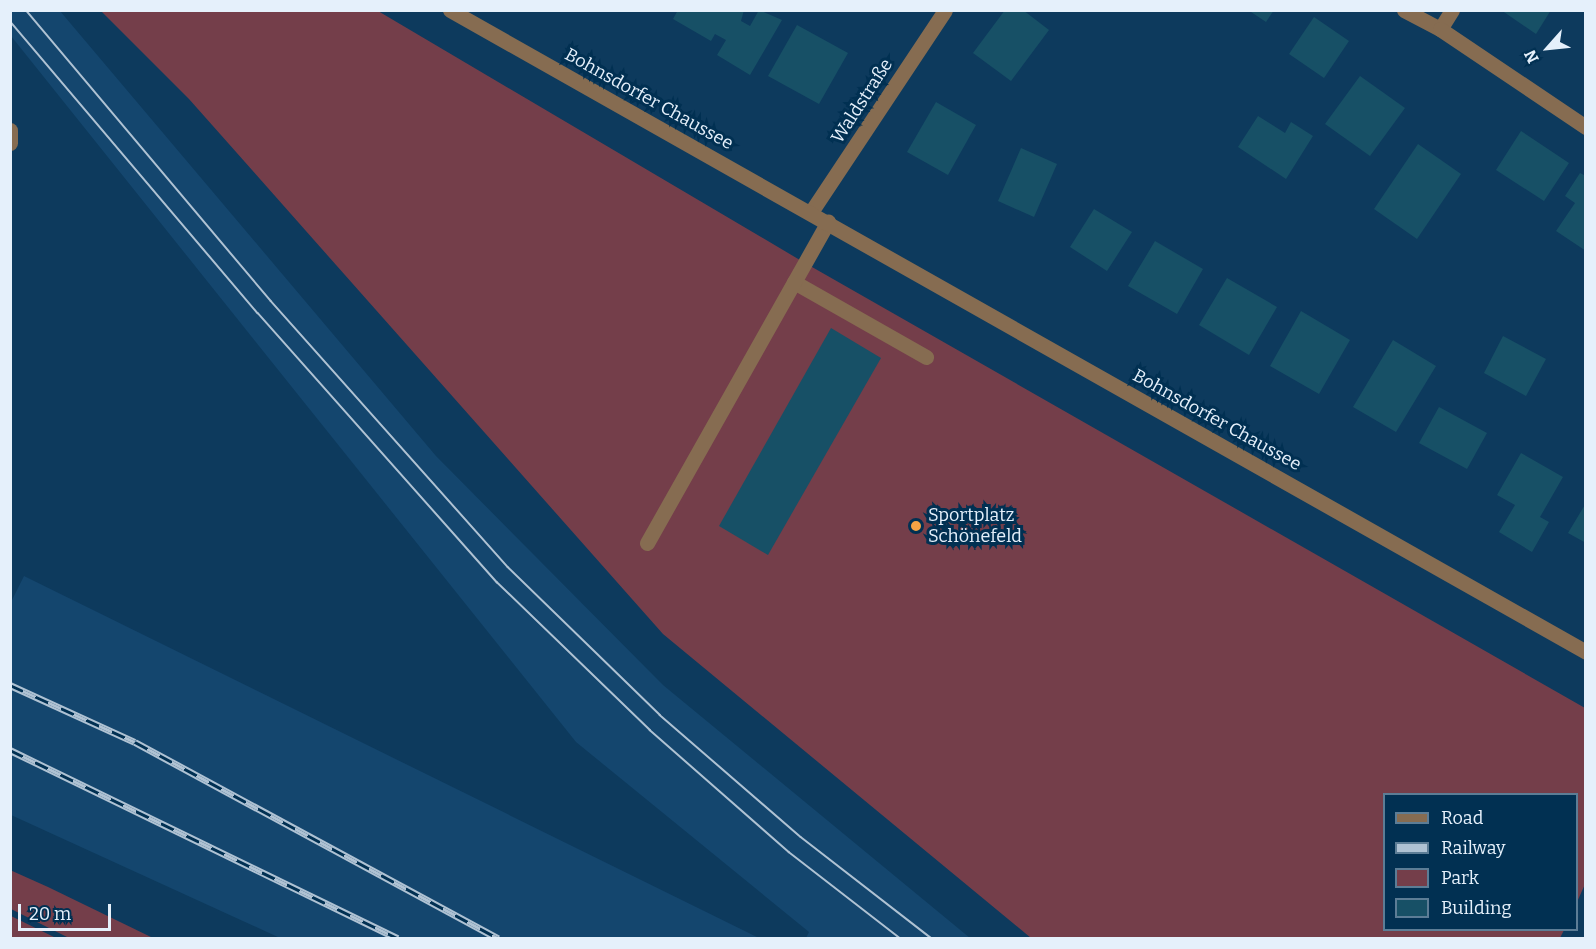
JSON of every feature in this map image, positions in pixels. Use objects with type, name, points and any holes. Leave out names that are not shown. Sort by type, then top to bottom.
[{"type":"street","name":"Bohnsdorfer Chaussee","points":[[450,10],[1586,652]]},
{"type":"street","name":"Waldstraße","points":[[811,212],[945,10]]},
{"type":"street","points":[[1404,10],[1440,29],[1586,127]]},
{"type":"street","points":[[1440,29],[1452,10]]},
{"type":"street","points":[[10,130],[10,143]]},
{"type":"street","points":[[646,543],[828,222]]},
{"type":"street","points":[[794,282],[926,357]]},
{"type":"shaded area","points":[[10,11],[60,11],[436,456],[663,685],[970,938],[806,938],[809,932],[576,742],[11,36]]},
{"type":"shaded area","points":[[24,576],[759,938],[280,938],[11,815],[11,602]]},
{"type":"green space","name":"Sportplatz Schönefeld","points":[[101,11],[378,11],[805,263],[1585,708],[1586,882],[1578,900],[1578,793],[1383,793],[1383,931],[1564,931],[1560,938],[1031,938],[663,634],[189,99]]},
{"type":"green space","points":[[10,870],[153,938],[69,938],[11,909]]},
{"type":"green space","points":[[11,916],[56,938],[11,938]]},
{"type":"building","points":[[678,10],[744,10],[741,21],[750,26],[759,10],[782,20],[750,75],[717,55],[726,40],[715,34],[711,41],[673,19]]},
{"type":"building","points":[[1005,10],[1023,10],[1049,30],[1011,81],[973,53]]},
{"type":"building","points":[[1248,10],[1274,10],[1266,22]]},
{"type":"building","points":[[1501,10],[1551,10],[1536,34]]},
{"type":"building","points":[[1314,17],[1349,41],[1324,78],[1289,54]]},
{"type":"building","points":[[797,25],[848,53],[819,104],[768,76]]},
{"type":"building","points":[[1360,76],[1405,108],[1370,156],[1325,124]]},
{"type":"building","points":[[936,102],[976,125],[948,175],[907,152]]},
{"type":"building","points":[[1258,116],[1285,133],[1291,122],[1313,136],[1286,179],[1238,147]]},
{"type":"building","points":[[1521,131],[1569,163],[1544,201],[1496,170]]},
{"type":"building","points":[[1418,144],[1461,174],[1417,239],[1374,209]]},
{"type":"building","points":[[1021,148],[1057,164],[1034,217],[998,201]]},
{"type":"building","points":[[1580,173],[1586,176],[1586,251],[1556,231],[1575,203],[1565,196]]},
{"type":"building","points":[[1094,209],[1132,232],[1107,271],[1070,247]]},
{"type":"building","points":[[1155,241],[1203,269],[1177,314],[1128,286]]},
{"type":"building","points":[[1227,278],[1277,307],[1249,355],[1199,325]]},
{"type":"building","points":[[1301,311],[1350,340],[1319,394],[1270,366]]},
{"type":"building","points":[[831,328],[881,358],[768,555],[719,526]]},
{"type":"building","points":[[1503,336],[1546,359],[1526,396],[1484,373]]},
{"type":"building","points":[[1393,340],[1436,366],[1396,432],[1353,407]]},
{"type":"building","points":[[1439,407],[1487,433],[1467,469],[1419,443]]},
{"type":"building","points":[[1521,453],[1563,477],[1540,517],[1549,522],[1532,552],[1499,532],[1515,505],[1497,495]]},
{"type":"building","points":[[1586,503],[1586,543],[1568,533]]},
{"type":"tram line","points":[[26,10],[271,301],[508,567],[660,715],[801,837],[931,938]]},
{"type":"tram line","points":[[10,21],[258,313],[497,582],[650,730],[789,852],[900,938]]},
{"type":"railway","points":[[10,685],[135,742],[498,938]]},
{"type":"railway","points":[[10,750],[398,938]]},
{"type":"place","name":"Sportplatz Schönefeld","points":[[916,526]]}]
